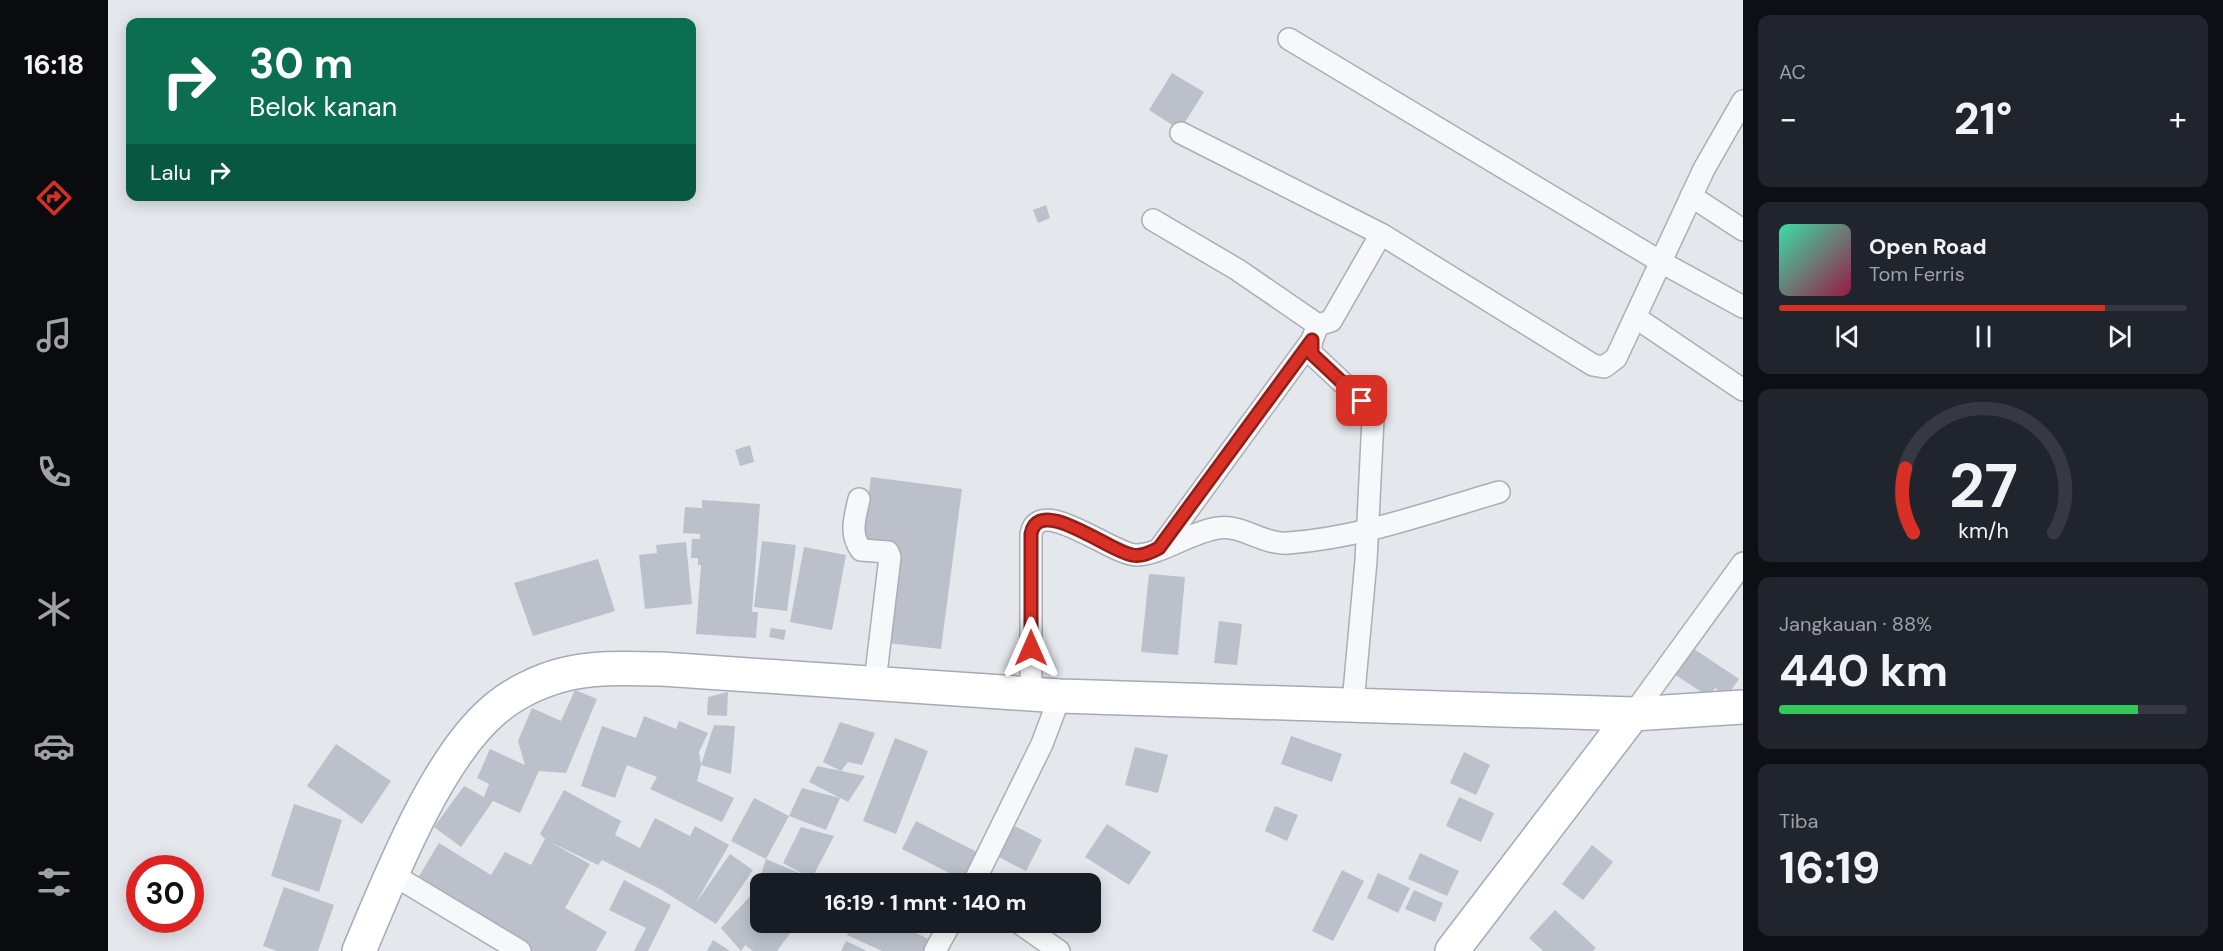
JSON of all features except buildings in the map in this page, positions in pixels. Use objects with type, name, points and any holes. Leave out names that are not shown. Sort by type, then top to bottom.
[{"type":"main road","points":[[359,951],[392,874],[463,741],[494,709],[532,686],[563,675],[605,668],[875,682],[1046,695],[1353,703],[1634,714],[1743,706]]},
{"type":"main road","points":[[1452,951],[1634,714]]},
{"type":"street","points":[[1289,39],[1661,261],[1743,307]]},
{"type":"street","points":[[1181,132],[1381,234],[1593,365],[1604,367],[1616,358],[1691,196],[1743,100]]},
{"type":"street","points":[[1691,196],[1743,230]]},
{"type":"street","points":[[1153,220],[1238,270],[1315,333]]},
{"type":"street","points":[[1159,548],[1315,333],[1331,321],[1381,234]]},
{"type":"street","points":[[1635,317],[1743,390]]},
{"type":"street","points":[[1315,333],[1312,354],[1362,401],[1373,419],[1368,531],[1353,703]]},
{"type":"street","points":[[978,873],[1042,744],[1046,695],[1032,527],[1045,519],[1056,519],[1116,550],[1133,555],[1147,554],[1196,533],[1221,528],[1232,528],[1276,543],[1368,531],[1499,492]]},
{"type":"street","points":[[859,499],[853,529],[855,540],[861,550],[888,552],[890,557],[875,682]]},
{"type":"street","points":[[1634,714],[1743,563]]},
{"type":"street","points":[[392,874],[520,951]]},
{"type":"street","points":[[935,951],[945,933]]},
{"type":"street","points":[[1034,933],[1059,951]]},
{"type":"route","points":[[1031,648],[1031,534],[1032,527],[1037,522],[1056,519],[1116,550],[1133,555],[1147,554],[1159,548],[1312,340],[1310,352],[1362,401]]}]
